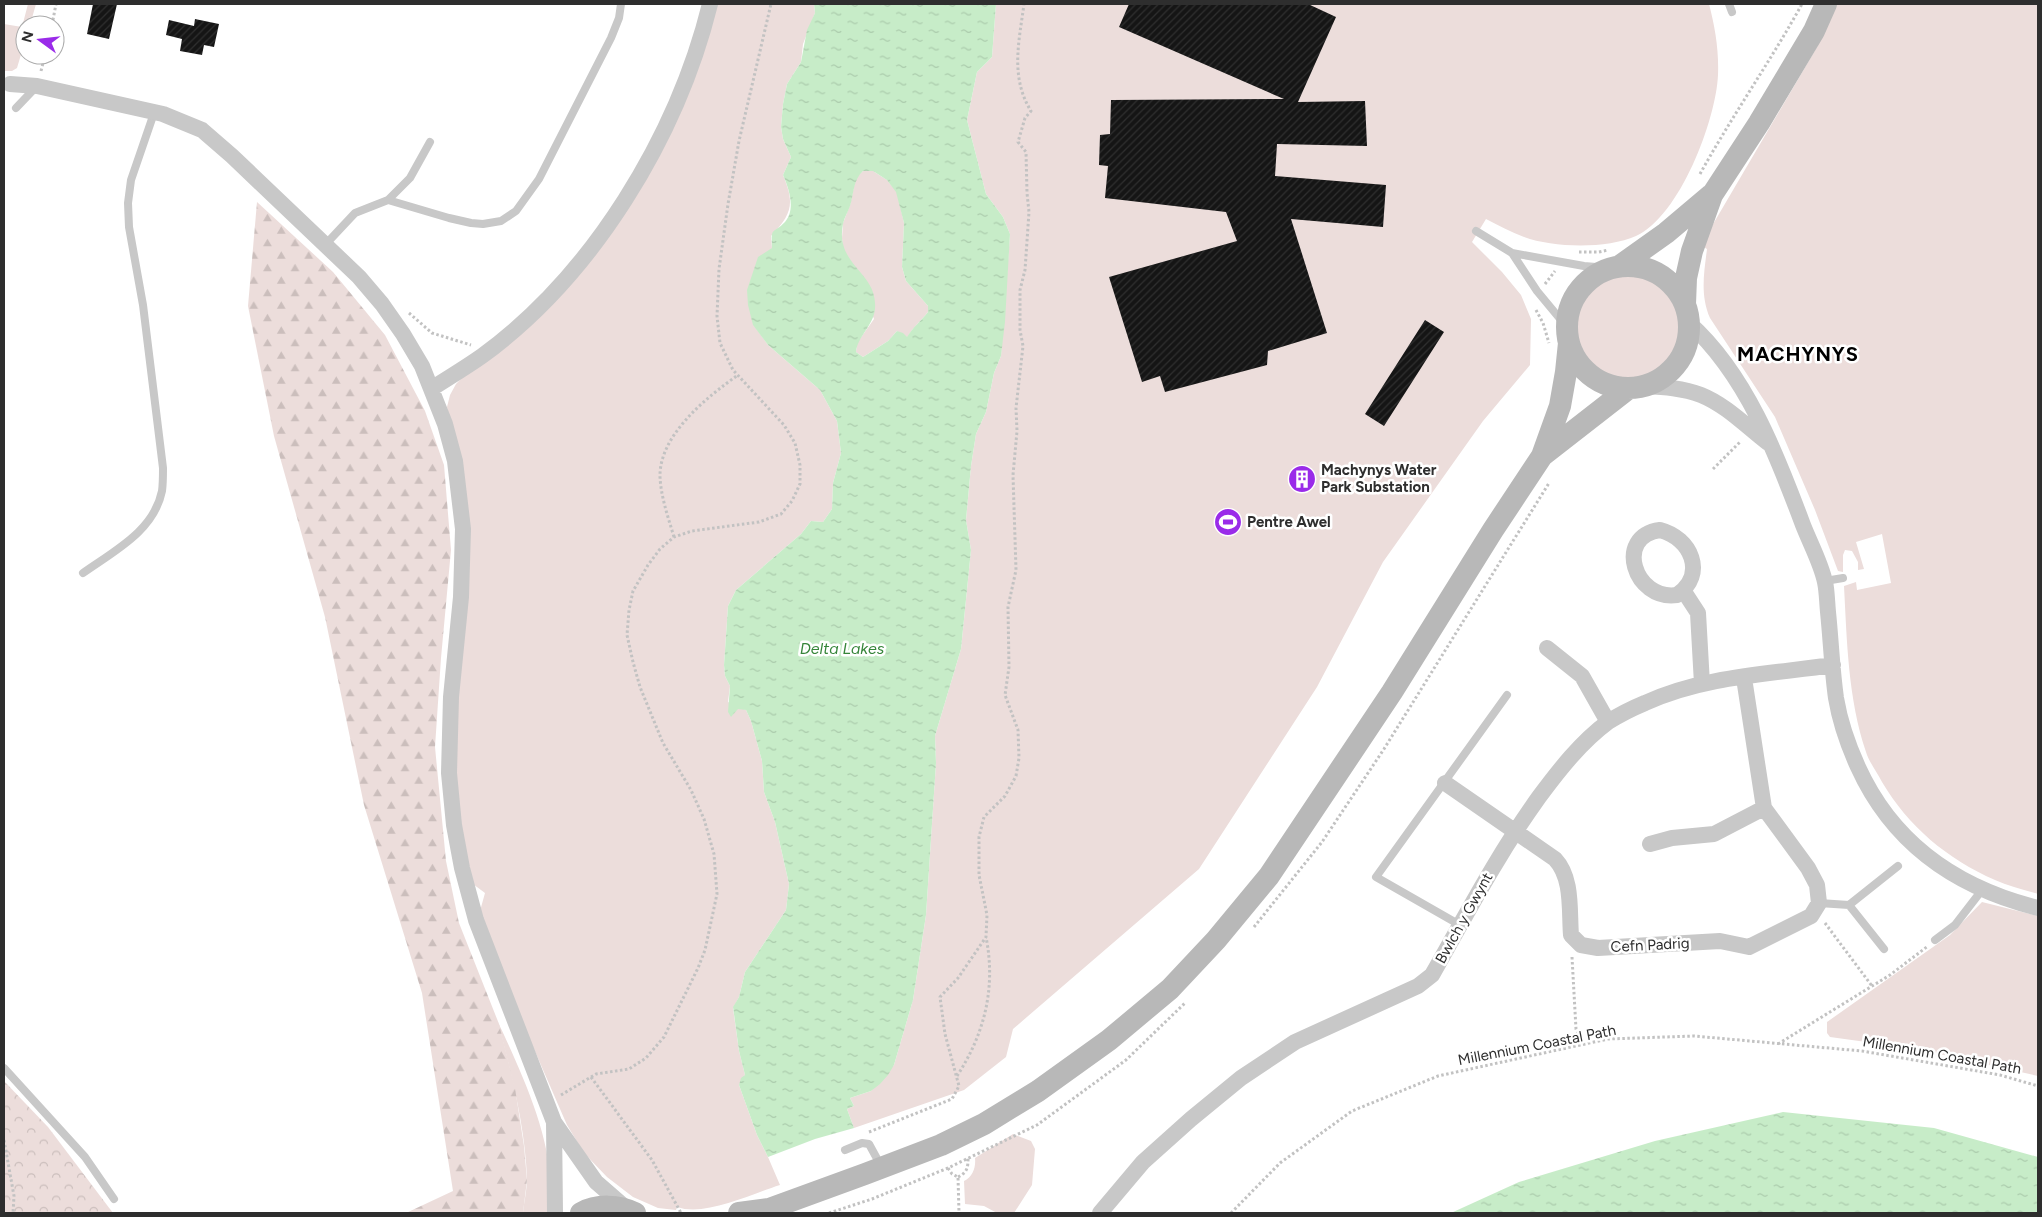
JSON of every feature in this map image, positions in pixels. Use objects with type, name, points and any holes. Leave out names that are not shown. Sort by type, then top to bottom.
[{"type":"main road","points":[[738,1213],[766,1211],[941,1145],[984,1124],[1038,1091],[1109,1040],[1162,996],[1216,940],[1269,876],[1329,788],[1542,456],[1560,406],[1566,372],[1562,339],[1569,310],[1576,294],[1584,283],[1595,274],[1666,233],[1759,123],[1814,31],[1826,4]]},
{"type":"main road","points":[[1542,456],[1637,387],[1658,380],[1670,371],[1680,359],[1687,342],[1686,278],[1704,188]]},
{"type":"main road","points":[[1615,261],[1662,275],[1675,288],[1687,314]]},
{"type":"main road","points":[[1562,339],[1586,372],[1600,382],[1614,387],[1637,387]]},
{"type":"main road","points":[[581,1213],[586,1210],[607,1206],[631,1211]]},
{"type":"street","points":[[431,389],[482,356],[515,328],[569,273],[604,232],[626,199],[673,111],[698,47],[710,4]]},
{"type":"street","points":[[7,85],[37,86],[154,113],[202,130],[232,156],[359,277],[404,334],[422,366],[445,424],[455,462],[463,529],[460,597],[451,697],[449,773],[454,825],[462,868],[476,920],[554,1122],[596,1182],[631,1211]]},
{"type":"street","points":[[1687,314],[1750,400],[1796,504],[1825,581],[1836,700],[1847,742],[1869,791],[1887,816],[1919,850],[1945,870],[1982,890],[2038,908]]},
{"type":"street","points":[[1637,387],[1673,388],[1701,395],[1722,406],[1769,444]]},
{"type":"street","points":[[1683,590],[1698,613],[1702,684]]},
{"type":"street","points":[[1547,648],[1582,676],[1608,722]]},
{"type":"street","name":"Bwlch y Gwynt","points":[[1100,1213],[1143,1162],[1191,1118],[1241,1078],[1294,1042],[1418,986],[1432,975],[1484,880],[1514,832],[1576,751],[1608,722],[1645,703],[1702,684],[1833,665]]},
{"type":"street","points":[[1744,678],[1764,808],[1808,868],[1817,884],[1817,906]]},
{"type":"street","name":"Cefn Padrig","points":[[1445,783],[1555,859],[1562,866],[1566,876],[1571,935],[1581,945],[1598,948],[1720,941],[1749,947],[1811,916],[1817,906]]},
{"type":"street","points":[[1650,844],[1672,838],[1714,834],[1764,808]]},
{"type":"street","points":[[554,1122],[554,1213]]},
{"type":"lane","points":[[388,200],[471,223],[483,224],[501,221],[516,212],[539,179],[589,82],[611,38],[619,18],[621,4]]},
{"type":"lane","points":[[1729,4],[1732,8]]},
{"type":"lane","points":[[16,108],[37,86]]},
{"type":"lane","points":[[83,573],[138,534],[156,511],[162,491],[163,468],[143,306],[129,227],[128,203],[130,180],[154,113]]},
{"type":"lane","points":[[325,245],[355,213],[388,200],[410,178],[430,142]]},
{"type":"lane","points":[[1476,230],[1512,252],[1557,261],[1615,261]]},
{"type":"lane","points":[[1512,252],[1537,291],[1562,339]]},
{"type":"lane","points":[[1825,581],[1843,578]]},
{"type":"lane","points":[[1460,925],[1376,877],[1445,783],[1506,695]]},
{"type":"lane","points":[[1817,906],[1849,905],[1898,866]]},
{"type":"lane","points":[[1935,940],[1956,924],[1982,890]]},
{"type":"lane","points":[[1849,905],[1884,948]]},
{"type":"lane","points":[[4,1068],[86,1157],[114,1199]]},
{"type":"lane","points":[[845,1150],[862,1143],[869,1144],[873,1171]]},
{"type":"path","points":[[546,1099],[561,1095],[591,1077],[629,1069],[646,1058],[664,1037],[705,950],[717,894],[714,854],[704,819],[691,790],[663,743],[640,687],[628,635],[629,610],[633,592],[648,565],[660,549],[674,537],[692,531],[760,522],[781,514],[792,501],[800,484],[800,465],[795,443],[784,425],[733,370],[720,343],[717,316],[719,269],[739,141],[771,4]]},
{"type":"path","points":[[957,1076],[980,1033],[990,992],[989,949],[986,937],[987,915],[980,876],[979,837],[984,817],[1005,796],[1016,776],[1019,758],[1018,730],[1005,695],[1009,667],[1008,608],[1016,570],[1013,475],[1017,432],[1016,408],[1019,368],[1024,346],[1020,330],[1020,290],[1025,270],[1029,212],[1026,152],[1018,142],[1025,118],[1031,111],[1022,96],[1017,71],[1024,4]]},
{"type":"path","points":[[1704,188],[1726,127],[1777,48],[1802,4]]},
{"type":"path","points":[[1562,339],[1543,323],[1530,298],[1555,271],[1559,250],[1599,252],[1615,261]]},
{"type":"path","points":[[674,537],[662,495],[660,475],[665,453],[675,433],[705,401],[738,375]]},
{"type":"path","points":[[1713,469],[1752,430]]},
{"type":"path","points":[[1817,906],[1872,986]]},
{"type":"path","points":[[869,1144],[869,1132],[952,1099],[960,1086],[945,1034],[940,997],[958,978],[986,937]]},
{"type":"path","points":[[1778,1044],[1890,975],[1935,940]]},
{"type":"path","points":[[1572,956],[1576,1029],[1582,1045]]},
{"type":"path","name":"Millennium Coastal Path","points":[[1232,1213],[1280,1163],[1352,1112],[1438,1076],[1608,1039],[1694,1036],[1862,1051],[2000,1076],[2038,1086]]},
{"type":"path","points":[[591,1077],[652,1160],[681,1213]]},
{"type":"path","points":[[4,1140],[14,1196],[13,1213]]},
{"type":"path","points":[[830,1213],[872,1199],[948,1168],[952,1174],[958,1177],[965,1174],[968,1169],[968,1157]]},
{"type":"path","points":[[958,1177],[959,1213]]},
{"type":"green space","points":[[28,4],[36,4],[33,15],[25,15]]},
{"type":"green space","points":[[715,4],[814,4],[815,13],[803,44],[801,62],[787,84],[783,104],[781,127],[783,139],[791,157],[783,175],[789,194],[789,208],[787,215],[771,236],[772,248],[753,324],[768,345],[820,390],[837,421],[841,453],[833,483],[832,509],[823,522],[811,521],[801,534],[736,590],[728,606],[724,665],[725,676],[730,686],[728,702],[746,710],[751,721],[762,761],[764,792],[775,822],[789,884],[786,910],[745,972],[739,997],[733,1008],[739,1051],[745,1075],[739,1085],[757,1135],[780,1185],[714,1207],[688,1209],[677,1207],[676,1210],[658,1208],[633,1197],[607,1177],[584,1153],[567,1125],[514,1003],[480,911],[485,893],[473,884],[460,826],[456,776],[457,679],[469,556],[447,407],[450,395],[456,384],[631,203]]},
{"type":"green space","name":"Pentre Awel","points":[[996,4],[1709,4],[1718,57],[1716,94],[1703,140],[1681,188],[1667,209],[1652,225],[1636,236],[1596,245],[1565,245],[1536,241],[1509,231],[1486,219],[1472,242],[1502,272],[1521,295],[1531,319],[1530,365],[1483,421],[1383,562],[1317,687],[1199,869],[1013,1029],[1006,1057],[964,1090],[854,1128],[847,1109],[854,1106],[850,1098],[871,1091],[894,1065],[913,1000],[926,915],[936,763],[935,736],[961,649],[971,550],[966,520],[971,466],[976,434],[986,412],[994,373],[1001,356],[1010,234],[1003,217],[986,194],[967,120],[977,72],[992,57]]},
{"type":"green space","points":[[1836,4],[2038,4],[2038,894],[2011,886],[1977,872],[1930,840],[1892,798],[1871,763],[1866,752],[1855,711],[1848,649],[1844,586],[1856,582],[1857,590],[1891,583],[1882,534],[1856,542],[1864,569],[1858,570],[1858,562],[1852,551],[1845,550],[1843,555],[1843,572],[1838,571],[1815,510],[1775,417],[1710,318],[1705,301],[1704,284],[1707,249],[1702,246],[1817,47]]},
{"type":"green space","points":[[4,24],[15,26],[15,65],[18,65],[12,71],[4,71]]},
{"type":"green space","points":[[863,171],[873,171],[887,180],[897,192],[904,223],[902,267],[906,281],[928,306],[928,312],[907,338],[897,331],[888,341],[863,357],[856,352],[857,343],[874,319],[852,264],[843,250],[842,238],[843,223],[850,205],[856,177]]},
{"type":"green space","points":[[257,202],[333,272],[385,335],[425,411],[444,465],[451,550],[435,747],[446,861],[459,923],[499,1024],[515,1088],[527,1180],[523,1213],[406,1213],[453,1191],[422,993],[364,805],[325,617],[274,436],[248,306]]},
{"type":"green space","points":[[1628,275],[1648,279],[1665,291],[1677,308],[1681,328],[1677,348],[1665,365],[1648,377],[1628,381],[1608,377],[1591,365],[1579,348],[1575,328],[1579,308],[1591,291],[1608,279]]},
{"type":"green space","points":[[1982,902],[2038,916],[2038,1076],[1917,1049],[1830,1037],[1827,1033],[1827,1022],[1950,935]]},
{"type":"green space","points":[[498,1022],[528,1090],[544,1141],[549,1166],[550,1191],[547,1213],[523,1213],[527,1187],[526,1158],[517,1099]]},
{"type":"green space","points":[[4,1081],[48,1127],[113,1213],[4,1213]]},
{"type":"green space","points":[[1013,1134],[1031,1141],[1035,1149],[1032,1185],[1014,1213],[997,1213],[984,1206],[965,1204],[964,1181],[970,1177],[973,1171],[975,1158]]},
{"type":"water","name":"Delta Lakes","points":[[814,4],[996,4],[992,57],[977,72],[967,120],[986,194],[1003,217],[1010,234],[1001,356],[994,373],[986,412],[976,434],[971,466],[966,520],[971,550],[961,649],[935,736],[936,763],[926,915],[913,1000],[894,1065],[888,1075],[871,1091],[850,1098],[854,1106],[847,1109],[854,1128],[815,1139],[768,1157],[757,1135],[739,1085],[741,1078],[745,1075],[739,1051],[733,1007],[739,997],[745,972],[786,910],[789,884],[775,822],[764,792],[762,761],[751,721],[746,710],[738,709],[731,717],[728,712],[730,686],[725,676],[724,665],[728,606],[736,590],[801,534],[811,521],[823,522],[832,509],[833,483],[841,453],[837,421],[820,390],[768,345],[753,325],[748,305],[747,290],[758,257],[772,248],[772,234],[785,222],[790,211],[789,193],[783,175],[791,157],[783,139],[781,127],[783,104],[787,84],[801,62],[807,30],[815,13]],"holes":[[[863,171],[873,171],[887,180],[896,192],[904,223],[902,267],[906,281],[928,306],[928,312],[907,337],[897,331],[888,341],[863,357],[856,352],[857,346],[873,317],[875,303],[873,292],[849,258],[844,249],[842,238],[844,222],[857,178]]]},
{"type":"water","points":[[1783,1112],[1934,1128],[2038,1157],[2038,1213],[1451,1213],[1519,1182],[1655,1141]]},
{"type":"building","points":[[93,4],[117,4],[109,39],[87,34]]},
{"type":"building","points":[[1129,4],[1308,4],[1336,17],[1298,102],[1365,101],[1367,146],[1277,144],[1275,176],[1386,185],[1383,227],[1291,219],[1327,333],[1268,351],[1267,365],[1165,392],[1160,376],[1142,382],[1109,277],[1237,241],[1226,212],[1105,198],[1108,166],[1099,165],[1100,135],[1110,134],[1111,100],[1284,99],[1119,27]]},
{"type":"building","points":[[195,19],[219,24],[214,47],[204,45],[202,55],[180,51],[182,39],[166,35],[169,20],[194,26]]},
{"type":"building","points":[[1425,320],[1444,332],[1384,426],[1365,414]]},
{"type":"place","name":"Machynys Water Park Substation","points":[[1302,479]]},
{"type":"place","name":"Pentre Awel","points":[[1228,522]]},
{"type":"district","name":"MACHYNYS","points":[[1798,354]]}]
